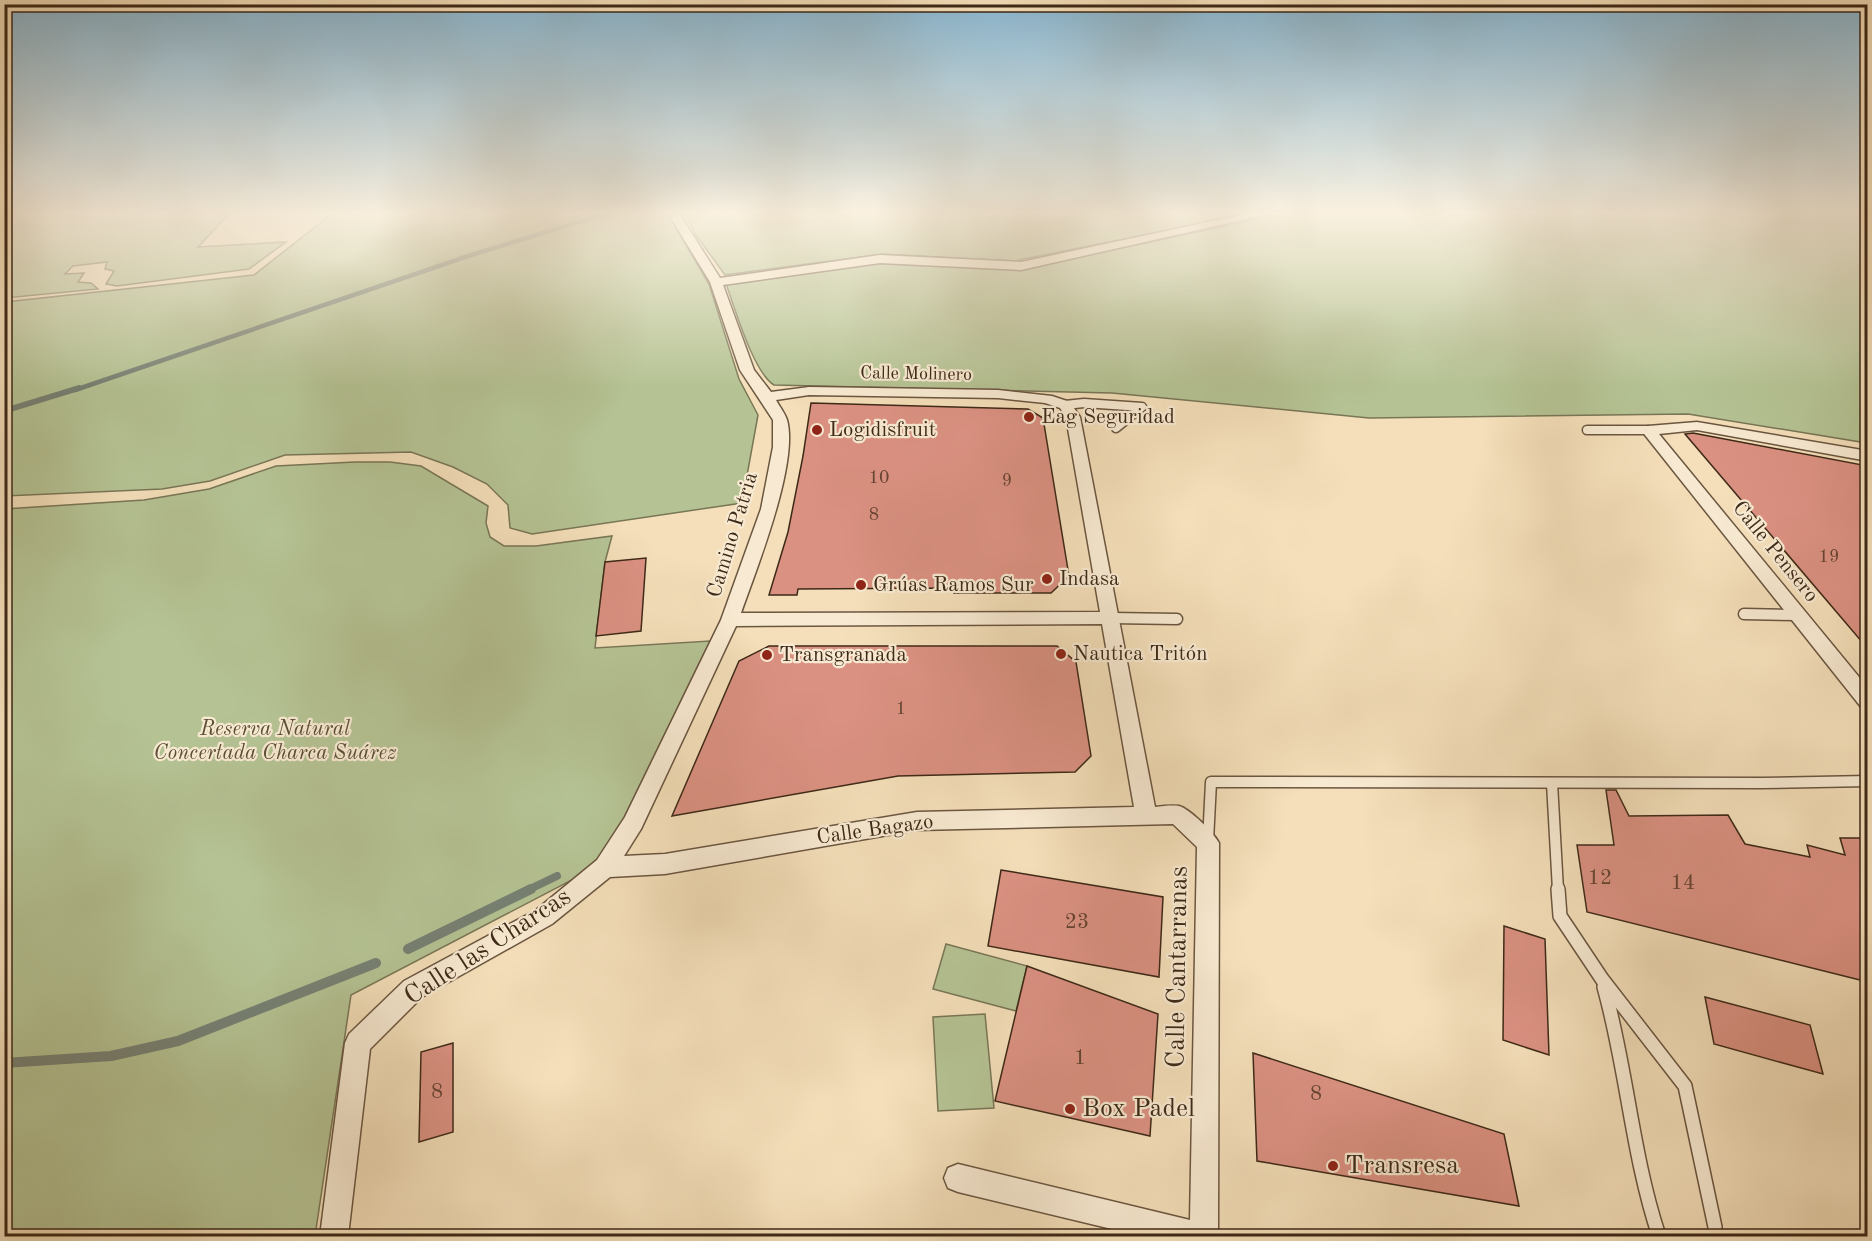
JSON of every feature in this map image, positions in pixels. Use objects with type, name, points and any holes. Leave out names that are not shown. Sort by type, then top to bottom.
[{"type":"street","name":"Camino Patria","points":[[605,867],[633,824],[730,621],[769,509],[781,447],[780,420],[767,397],[747,370],[716,282],[709,271]]},
{"type":"street","points":[[716,282],[795,271]]},
{"type":"street","name":"Calle Molinero","points":[[767,397],[809,391],[998,394],[1047,399],[1065,405]]},
{"type":"street","points":[[1065,405],[1074,417],[1146,817]]},
{"type":"street","points":[[1648,430],[1697,426],[1868,456]]},
{"type":"street","name":"Calle Pensero","points":[[1648,430],[1868,702]]},
{"type":"street","points":[[730,621],[1110,618]]},
{"type":"street","name":"Calle Cantarranas","points":[[1146,817],[1178,815],[1208,843],[1204,1236]]},
{"type":"street","name":"Calle Bagazo","points":[[605,867],[665,864],[917,821],[1146,817]]},
{"type":"street","name":"Calle las Charcas","points":[[334,1236],[358,1043],[413,989],[544,917],[605,867]]},
{"type":"street","points":[[958,1178],[1196,1236]]},
{"type":"lane","points":[[1065,405],[1084,403],[1142,407],[1116,428]]},
{"type":"lane","points":[[1587,430],[1648,430]]},
{"type":"lane","points":[[1744,615],[1797,615]]},
{"type":"lane","points":[[1110,618],[1177,619]]},
{"type":"lane","points":[[1208,843],[1212,793],[1210,782],[1868,781]]},
{"type":"lane","points":[[1552,783],[1560,916],[1602,979],[1684,1086],[1715,1227],[1714,1236]]},
{"type":"lane","points":[[1602,979],[1615,1021],[1634,1142],[1652,1218],[1659,1236]]},
{"type":"green space","points":[[5,271],[84,273],[78,282],[91,283],[98,289],[5,298]]},
{"type":"green space","points":[[114,271],[234,271],[117,286],[106,284]]},
{"type":"green space","points":[[259,271],[701,271],[709,284],[739,379],[758,415],[742,503],[532,534],[510,528],[508,505],[487,484],[453,467],[411,452],[285,455],[210,481],[162,489],[5,496],[5,302],[254,275]]},
{"type":"green space","points":[[722,271],[756,271],[725,275]]},
{"type":"green space","points":[[814,271],[1867,271],[1867,443],[1688,414],[1369,418],[1112,393],[774,385],[766,378],[752,354],[726,284]]},
{"type":"green space","name":"Reserva Natural Concertada Charca Suárez","points":[[390,462],[421,466],[488,506],[486,523],[490,537],[504,546],[536,546],[612,536],[605,562],[595,648],[710,641],[620,826],[593,869],[351,995],[315,1236],[5,1236],[5,509],[144,500],[209,489],[276,466]]},
{"type":"green space","points":[[946,944],[1027,966],[1016,1011],[933,989]]},
{"type":"green space","points":[[985,1014],[994,1108],[938,1111],[933,1017]]},
{"type":"building","points":[[811,403],[1028,409],[1043,418],[1069,576],[1051,593],[954,593],[954,588],[798,589],[797,595],[769,595],[788,532]]},
{"type":"building","points":[[1693,433],[1868,466],[1868,649],[1685,434]]},
{"type":"building","points":[[646,558],[641,631],[596,636],[605,562]]},
{"type":"building","points":[[769,646],[1057,646],[1076,662],[1091,756],[1075,772],[898,776],[672,816],[739,661]]},
{"type":"building","points":[[1606,790],[1616,790],[1629,816],[1728,815],[1745,844],[1810,857],[1807,845],[1845,855],[1840,838],[1868,838],[1868,982],[1587,912],[1577,845],[1614,845]]},
{"type":"building","points":[[1001,870],[1163,897],[1159,977],[988,946]]},
{"type":"building","points":[[1504,926],[1545,939],[1549,1055],[1503,1040]]},
{"type":"building","points":[[1027,966],[1158,1014],[1150,1136],[995,1101]]},
{"type":"building","points":[[1705,997],[1810,1025],[1823,1074],[1714,1044]]},
{"type":"building","points":[[453,1043],[453,1132],[419,1142],[421,1052]]},
{"type":"building","points":[[1253,1053],[1504,1134],[1519,1206],[1257,1161]]},
{"type":"waterway","points":[[75,390],[424,271]]},
{"type":"waterway","points":[[4,411],[79,388]]},
{"type":"waterway","points":[[528,890],[557,876]]},
{"type":"waterway","points":[[408,949],[531,889]]},
{"type":"waterway","points":[[4,1063],[111,1056],[178,1041],[376,963]]},
{"type":"place","name":"Eag Seguridad","points":[[1029,417]]},
{"type":"place","name":"Logidisfruit","points":[[817,430]]},
{"type":"place","name":"Indasa","points":[[1047,579]]},
{"type":"place","name":"Grúas Ramos Sur","points":[[861,585]]},
{"type":"place","name":"Nautica Tritón","points":[[1061,654]]},
{"type":"place","name":"Transgranada","points":[[767,655]]},
{"type":"place","name":"Box Padel","points":[[1070,1109]]},
{"type":"place","name":"Transresa","points":[[1333,1166]]}]
